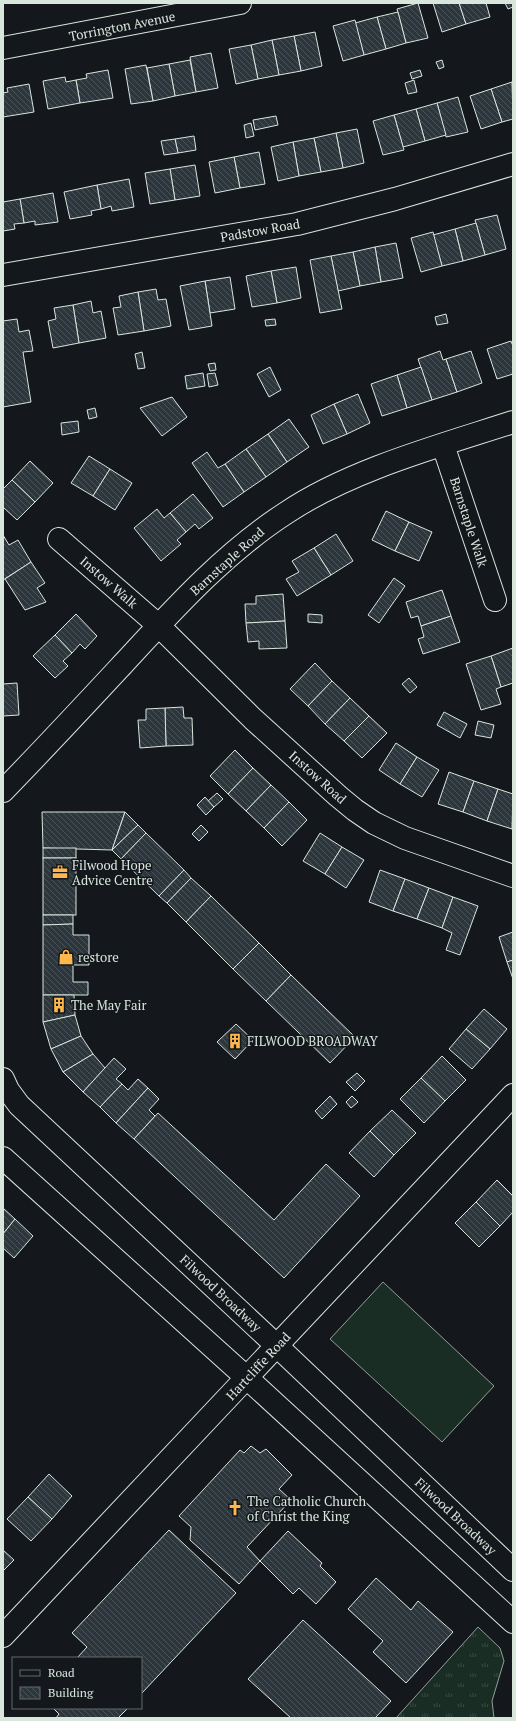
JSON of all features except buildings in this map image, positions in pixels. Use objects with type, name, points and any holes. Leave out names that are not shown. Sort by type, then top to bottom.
[{"type":"street","name":"Torrington Avenue","points":[[3,48],[240,3]]},
{"type":"street","name":"Padstow Road","points":[[3,275],[297,224],[394,199],[513,164]]},
{"type":"street","name":"Barnstaple Road","points":[[3,791],[50,744],[158,625],[236,550],[286,512],[343,482],[444,445],[513,422]]},
{"type":"street","name":"Barnstaple Walk","points":[[444,445],[495,600]]},
{"type":"street","name":"Instow Walk","points":[[59,539],[158,625]]},
{"type":"street","name":"Instow Road","points":[[158,625],[253,719],[338,796],[361,814],[390,832],[513,876]]},
{"type":"street","name":"Filwood Broadway","points":[[3,1079],[8,1090],[19,1105],[277,1346],[513,1570]]},
{"type":"street","name":"Hartcliffe Road","points":[[3,1636],[513,1095]]},
{"type":"street","points":[[3,1158],[247,1378],[513,1622]]},
{"type":"green space","points":[[383,1282],[494,1386],[442,1442],[330,1339]]},
{"type":"green space","points":[[478,1627],[500,1648],[504,1661],[492,1701],[494,1718],[396,1718]]},
{"type":"place","name":"Filwood Hope Advice Centre","points":[[60,872]]},
{"type":"place","name":"restore","points":[[66,957]]},
{"type":"place","name":"The May Fair","points":[[59,1005]]},
{"type":"place","name":"FILWOOD BROADWAY","points":[[235,1041]]},
{"type":"place","name":"The Catholic Church of Christ the King","points":[[235,1508]]}]
